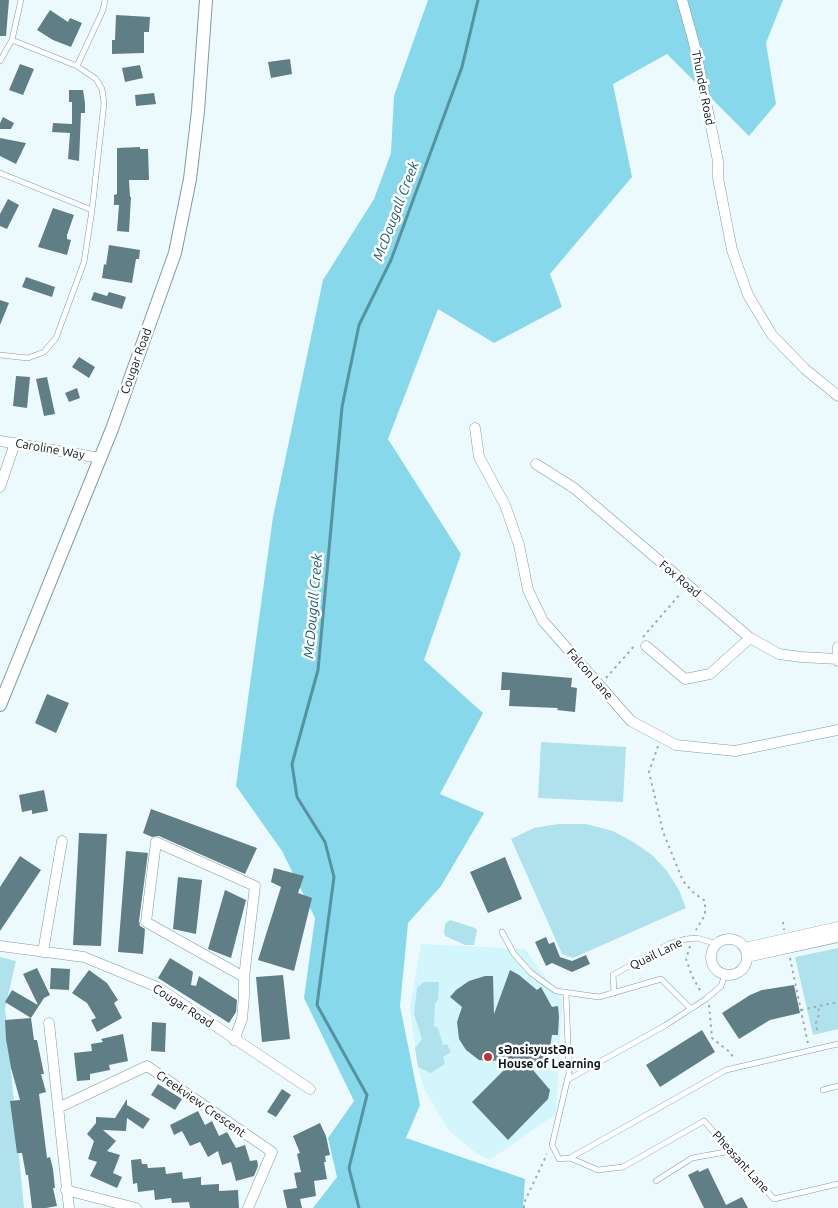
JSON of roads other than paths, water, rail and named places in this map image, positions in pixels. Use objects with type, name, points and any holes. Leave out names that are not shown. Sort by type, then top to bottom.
[{"type":"street","name":"Cougar Road","points":[[0,705],[100,458],[175,253],[191,169],[198,111],[206,0]]},
{"type":"street","name":"Thunder Road","points":[[682,0],[694,42],[718,161],[718,178],[732,250],[748,295],[772,335],[805,370],[838,396]]},
{"type":"street","name":"Falcon Lane","points":[[475,428],[480,457],[505,505],[520,545],[528,590],[543,621],[631,721],[676,745],[736,751],[838,730]]},
{"type":"street","name":"Caroline Way","points":[[0,441],[100,458]]},
{"type":"street","points":[[0,487],[16,443]]},
{"type":"street","name":"Fox Road","points":[[536,464],[574,488],[750,638],[779,654],[838,660]]},
{"type":"street","points":[[646,646],[685,679],[710,674],[750,638]]},
{"type":"street","points":[[838,647],[838,660]]},
{"type":"street","points":[[42,952],[62,841]]},
{"type":"street","points":[[234,1040],[242,1019],[244,977],[255,886],[156,842],[146,922],[244,977]]},
{"type":"street","points":[[746,953],[838,927]]},
{"type":"street","points":[[746,953],[838,937]]},
{"type":"street","points":[[732,939],[742,944],[746,953],[744,967],[730,975],[720,972],[713,964],[712,954],[717,944],[721,941],[732,939]]},
{"type":"street","name":"Cougar Road","points":[[0,946],[84,957],[157,987],[310,1089]]},
{"type":"street","points":[[49,1023],[69,1208]]},
{"type":"street","name":"Creekview Crescent","points":[[58,1108],[147,1066],[272,1152],[248,1208]]},
{"type":"street","points":[[66,1190],[136,1208]]},
{"type":"lane","points":[[0,61],[12,40],[21,0]]},
{"type":"lane","points":[[77,66],[103,10],[105,0]]},
{"type":"lane","points":[[0,355],[28,358],[44,352],[56,338],[84,262],[104,103],[102,89],[96,79],[77,66],[12,40]]},
{"type":"lane","points":[[0,173],[92,210]]},
{"type":"lane","points":[[502,932],[514,954],[531,973],[556,991],[599,997],[661,979],[690,1009]]},
{"type":"lane","name":"Quail Lane","points":[[614,994],[613,975],[670,944],[697,938],[717,944]]},
{"type":"lane","points":[[567,1080],[706,999],[721,986],[725,975]]},
{"type":"lane","points":[[566,992],[569,1073],[552,1145],[559,1159],[570,1158],[726,1070],[838,1044]]},
{"type":"lane","points":[[823,1090],[838,1086]]},
{"type":"lane","name":"Pheasant Lane","points":[[570,1158],[598,1170],[623,1167],[704,1121],[774,1199],[838,1184]]},
{"type":"lane","points":[[656,1180],[692,1158],[731,1151]]},
{"type":"waterway","name":"McDougall Creek","points":[[359,1208],[349,1168],[367,1095],[317,1005],[334,877],[325,842],[297,797],[292,764],[318,670],[342,407],[359,325],[391,260],[462,67],[478,0]]},
{"type":"place","name":"sənsisyustən House of Learning","points":[[488,1057]]}]
